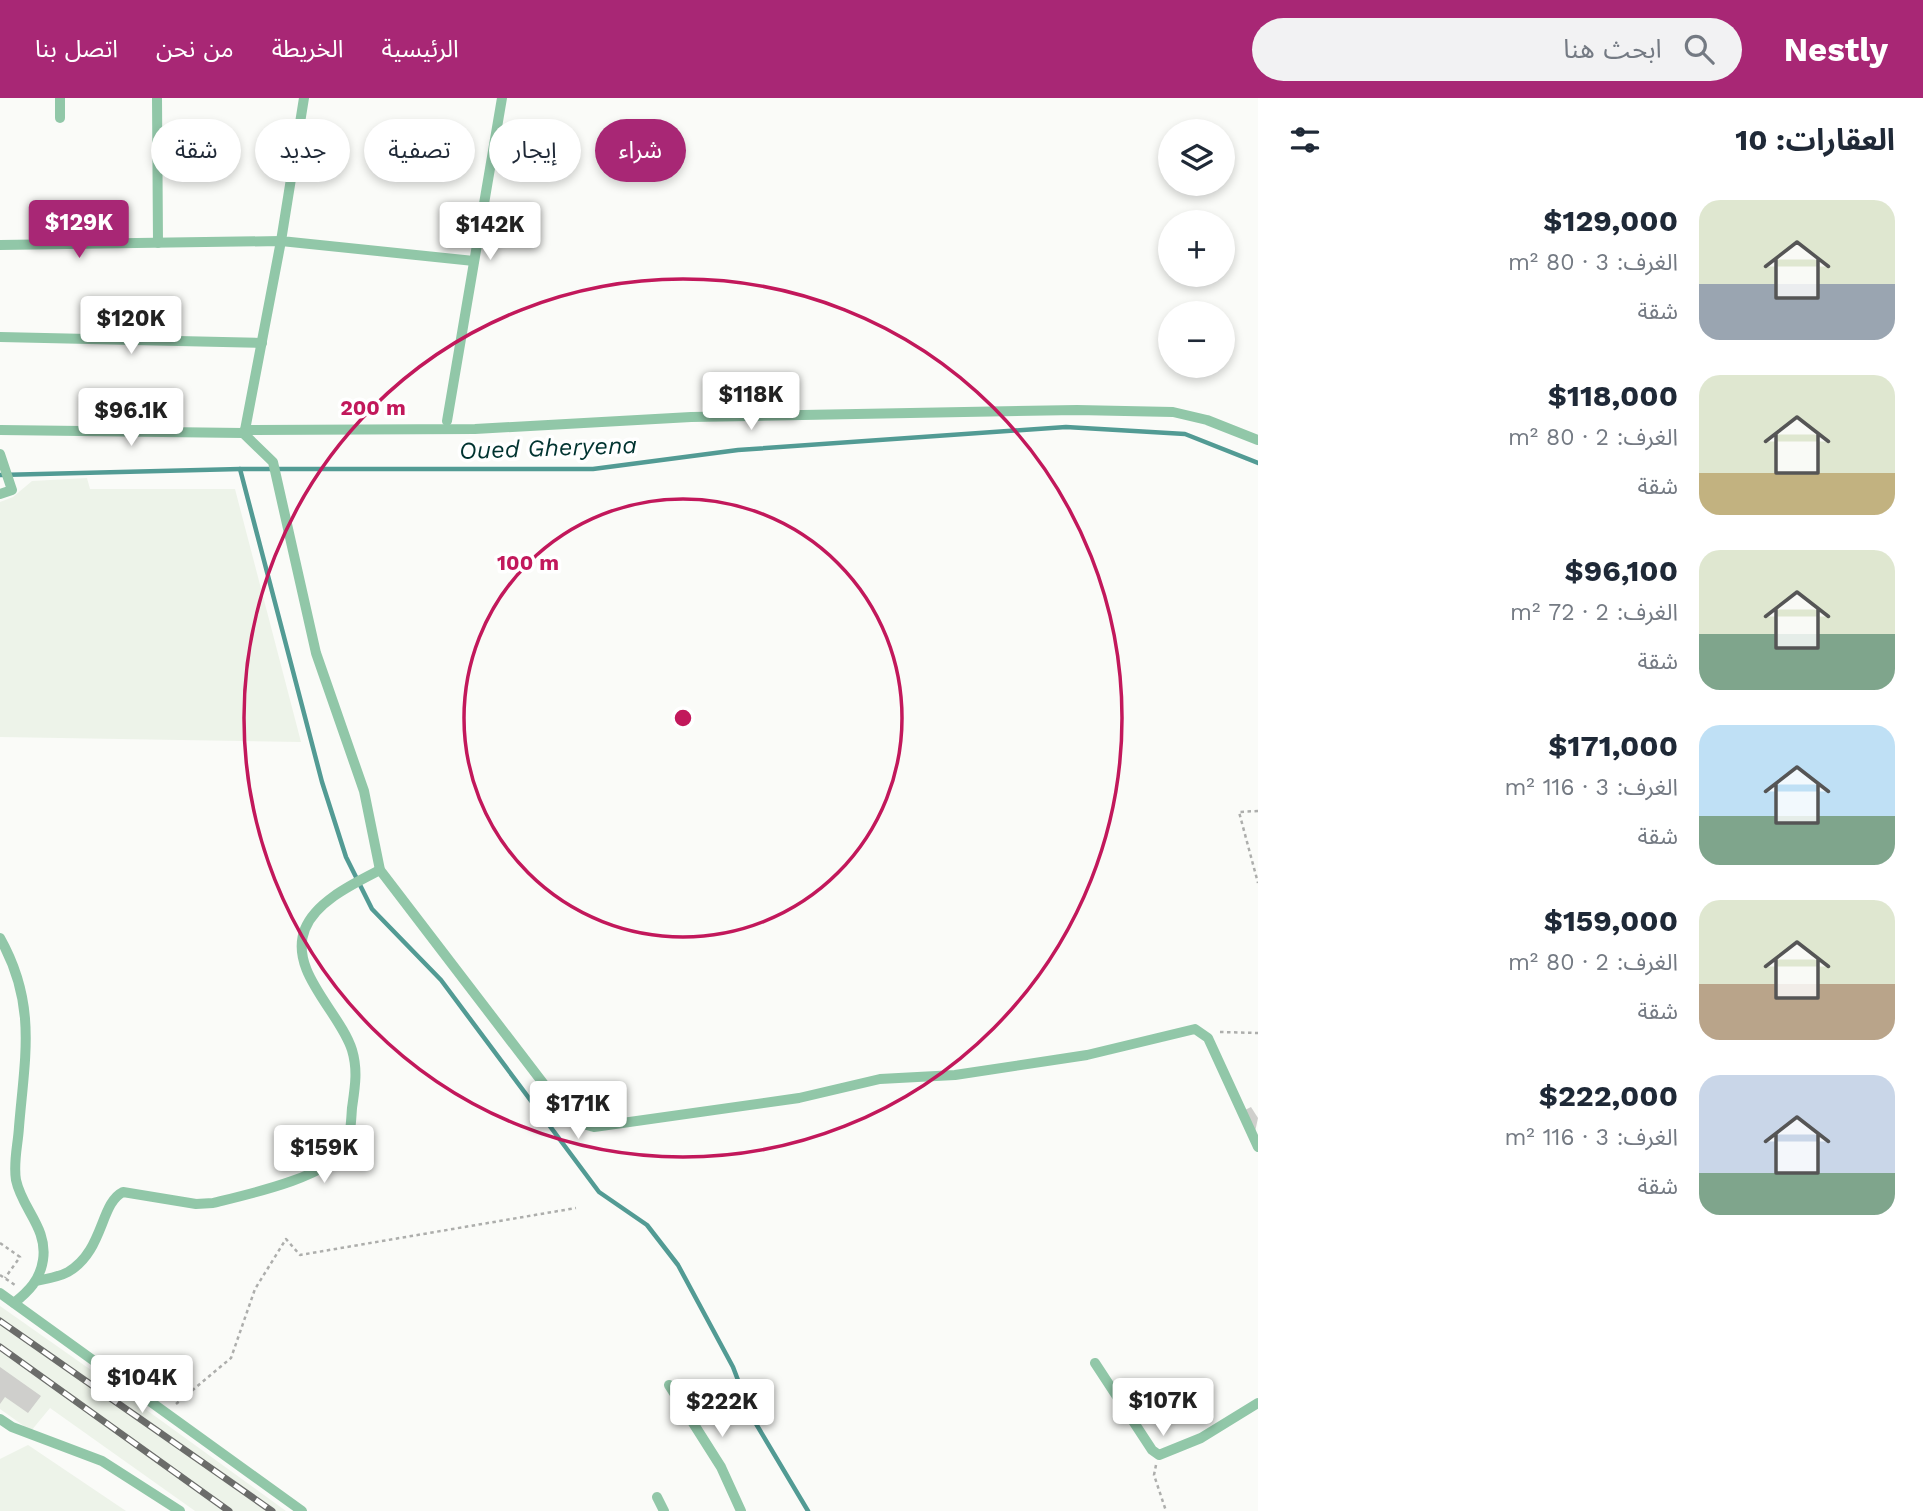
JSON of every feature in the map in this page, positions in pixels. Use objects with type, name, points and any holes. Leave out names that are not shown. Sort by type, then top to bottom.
[{"type":"street","points":[[60,98],[61,118]]},
{"type":"street","points":[[157,98],[158,243]]},
{"type":"street","points":[[244,432],[281,240],[304,98]]},
{"type":"street","points":[[447,421],[502,98]]},
{"type":"street","points":[[0,246],[281,240],[474,261]]},
{"type":"street","points":[[0,337],[262,343]]},
{"type":"street","points":[[0,430],[244,432],[475,429],[691,418],[1077,410],[1172,412],[1207,420],[1258,440]]},
{"type":"street","points":[[244,432],[273,462],[316,653],[364,790],[380,870],[572,1121],[594,1127],[799,1098],[880,1079],[954,1075],[1087,1055],[1185,1030],[1203,1032],[1212,1045],[1258,1147]]},
{"type":"street","points":[[0,454],[12,490],[0,494]]},
{"type":"street","points":[[36,1281],[66,1273],[86,1257],[98,1238],[111,1202],[123,1192],[189,1203],[213,1203],[321,1170],[341,1155],[348,1141],[356,1083],[355,1060],[346,1036],[308,971],[302,945],[305,928],[313,915],[362,879],[380,870]]},
{"type":"street","points":[[0,938],[24,993],[26,1043],[15,1166],[20,1193],[43,1236],[43,1258],[36,1281],[14,1303]]},
{"type":"street","points":[[0,1293],[302,1511]]},
{"type":"street","points":[[1095,1363],[1152,1450],[1159,1455],[1201,1438],[1258,1403]]},
{"type":"street","points":[[669,1385],[721,1467],[741,1511]]},
{"type":"street","points":[[0,1419],[12,1427],[102,1461],[180,1511]]},
{"type":"street","points":[[657,1497],[664,1511]]},
{"type":"path","points":[[1258,811],[1239,812],[1258,883]]},
{"type":"path","points":[[1203,1032],[1258,1033]]},
{"type":"path","points":[[165,1413],[231,1358],[256,1289],[286,1239],[300,1255],[576,1208]]},
{"type":"path","points":[[0,1243],[20,1257],[5,1278]]},
{"type":"path","points":[[0,1275],[27,1292]]},
{"type":"path","points":[[1159,1455],[1154,1475],[1166,1511]]},
{"type":"shaded area","points":[[87,478],[90,489],[235,489],[301,742],[0,737],[0,502],[13,497],[32,481]]},
{"type":"shaded area","points":[[0,1306],[286,1511],[195,1511],[50,1408],[31,1431],[0,1409]]},
{"type":"shaded area","points":[[28,1445],[126,1511],[0,1511],[0,1459]]},
{"type":"building","points":[[1251,1107],[1258,1118],[1255,1132],[1243,1111]]},
{"type":"building","points":[[0,1367],[41,1396],[28,1413],[5,1397],[0,1404]]},
{"type":"waterway","name":"Oued Gheryena","points":[[0,475],[240,469],[593,469],[738,450],[1066,427],[1185,434],[1258,463]]},
{"type":"waterway","points":[[240,469],[322,782],[346,857],[372,909],[441,980],[599,1192],[647,1225],[678,1265],[733,1367],[752,1417],[808,1511]]},
{"type":"railway","points":[[0,1321],[272,1511]]},
{"type":"railway","points":[[0,1347],[229,1511]]}]
